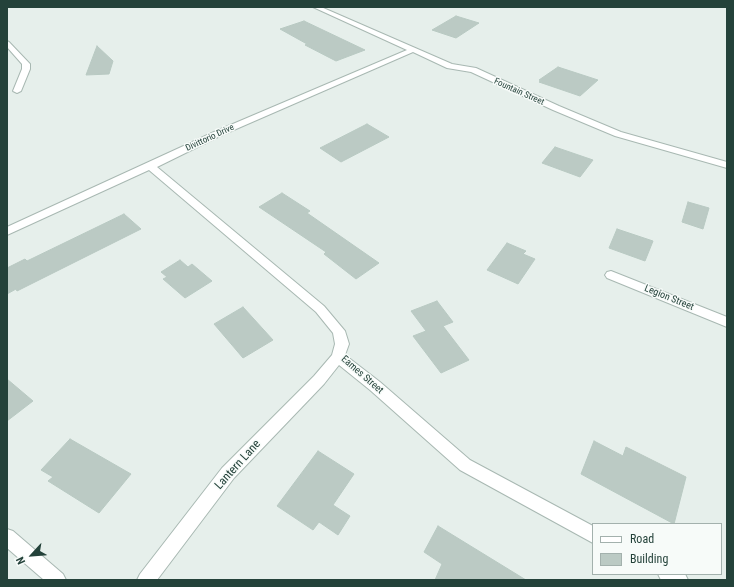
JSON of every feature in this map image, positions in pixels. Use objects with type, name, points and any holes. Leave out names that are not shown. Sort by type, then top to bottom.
[{"type":"street","name":"Fountain Street","points":[[316,7],[450,66],[473,70],[618,134],[727,165]]},
{"type":"street","points":[[7,43],[26,64],[26,69],[17,91]]},
{"type":"street","name":"Divittorio Drive","points":[[7,231],[218,134],[414,49]]},
{"type":"street","name":"Eames Street","points":[[150,166],[320,309],[339,331],[342,344],[338,357],[375,386],[465,465],[592,534]]},
{"type":"street","name":"Legion Street","points":[[611,275],[727,322]]},
{"type":"street","name":"Lantern Lane","points":[[146,580],[228,474],[319,380],[338,357]]},
{"type":"street","points":[[7,537],[50,572],[57,580]]},
{"type":"street","points":[[669,575],[679,580]]},
{"type":"building","points":[[456,16],[479,23],[456,38],[432,30]]},
{"type":"building","points":[[304,21],[365,50],[336,61],[305,45],[307,44],[280,29]]},
{"type":"building","points":[[97,46],[113,61],[109,74],[86,75]]},
{"type":"building","points":[[558,67],[598,80],[580,96],[539,82],[541,81],[539,80]]},
{"type":"building","points":[[367,124],[389,137],[341,162],[320,148]]},
{"type":"building","points":[[555,147],[593,160],[580,177],[542,163]]},
{"type":"building","points":[[282,193],[310,211],[307,213],[379,263],[356,279],[324,254],[326,252],[259,207]]},
{"type":"building","points":[[688,202],[709,208],[703,229],[682,222]]},
{"type":"building","points":[[124,214],[141,229],[17,291],[16,289],[7,294],[7,268],[25,259],[27,261]]},
{"type":"building","points":[[617,229],[653,241],[645,261],[609,248]]},
{"type":"building","points":[[507,243],[526,251],[523,254],[535,259],[518,284],[487,270]]},
{"type":"building","points":[[180,260],[188,267],[192,264],[212,281],[185,298],[163,279],[167,277],[161,272]]},
{"type":"building","points":[[437,301],[453,322],[443,326],[469,360],[441,373],[413,336],[426,331],[411,311]]},
{"type":"building","points":[[243,307],[273,340],[243,358],[214,324]]},
{"type":"building","points":[[7,379],[33,401],[7,421]]},
{"type":"building","points":[[70,439],[131,474],[99,513],[48,481],[53,477],[41,470]]},
{"type":"building","points":[[594,441],[623,456],[626,447],[686,477],[674,523],[672,523],[581,474]]},
{"type":"building","points":[[318,451],[354,474],[333,505],[350,516],[338,535],[319,522],[313,530],[277,506]]},
{"type":"building","points":[[438,526],[526,580],[435,580],[442,564],[424,552]]}]
